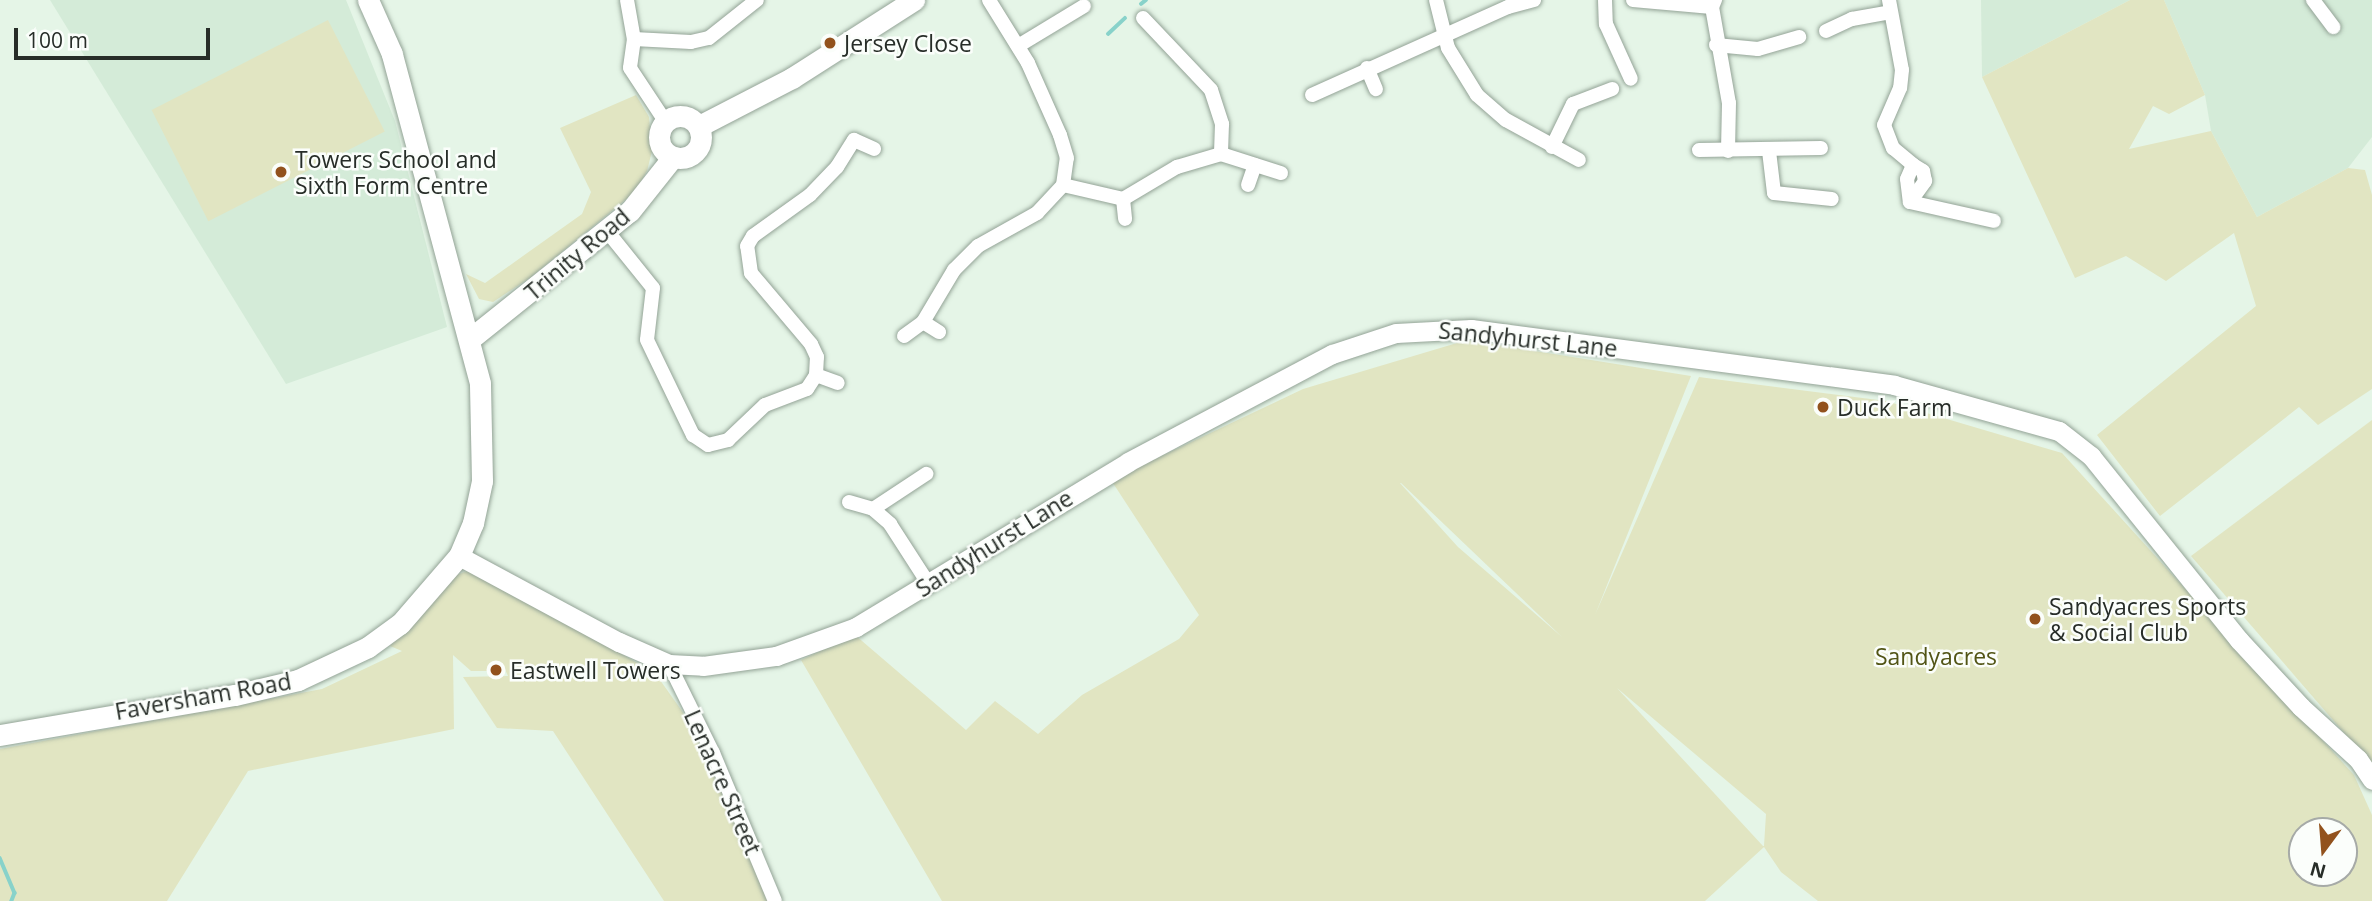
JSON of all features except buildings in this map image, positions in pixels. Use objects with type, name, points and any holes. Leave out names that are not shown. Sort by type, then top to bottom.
[{"type":"main road","name":"Faversham Road","points":[[0,735],[235,695],[298,680],[368,647],[400,624],[458,556],[473,523],[482,481],[480,383],[392,54],[368,0]]},
{"type":"main road","points":[[673,157],[659,141],[666,121],[683,115],[699,126],[792,78],[915,0]]},
{"type":"main road","name":"Trinity Road","points":[[470,339],[607,231],[653,187],[673,157],[686,158],[697,150],[702,138],[699,126]]},
{"type":"street","points":[[626,0],[634,39],[630,68],[634,79],[666,121]]},
{"type":"street","points":[[634,39],[691,42],[709,38],[757,0]]},
{"type":"street","points":[[904,336],[923,322],[954,270],[978,246],[1037,213],[1063,185],[1065,150],[1018,46],[989,0]]},
{"type":"street","points":[[1436,0],[1444,35],[1476,95],[1506,120],[1579,160]]},
{"type":"street","points":[[1312,95],[1444,35],[1534,0]]},
{"type":"street","points":[[1605,0],[1606,24],[1631,79]]},
{"type":"street","points":[[1635,0],[1714,4],[1716,45],[1729,103],[1728,151]]},
{"type":"street","points":[[2313,0],[2333,27]]},
{"type":"street","points":[[1018,46],[1084,6]]},
{"type":"street","points":[[1826,31],[1889,6],[1902,70],[1900,88],[1884,125],[1893,148],[1913,165],[1907,180],[1910,202],[1994,221]]},
{"type":"street","points":[[1143,18],[1211,90],[1222,124],[1221,154]]},
{"type":"street","points":[[1716,45],[1758,49],[1799,37]]},
{"type":"street","points":[[1367,68],[1376,89]]},
{"type":"street","points":[[1552,147],[1573,104],[1612,89]]},
{"type":"street","points":[[607,231],[653,288],[647,340],[692,435],[708,445],[728,440],[765,405],[807,389],[816,375],[817,357],[811,344],[751,273],[747,246],[753,236],[810,195],[837,167],[854,140],[874,149]]},
{"type":"street","points":[[1699,150],[1769,151],[1821,148]]},
{"type":"street","points":[[1769,151],[1771,193],[1779,197],[1832,199]]},
{"type":"street","points":[[1063,185],[1123,199],[1177,167],[1221,154],[1281,173]]},
{"type":"street","points":[[1248,185],[1255,165]]},
{"type":"street","points":[[1123,199],[1125,219]]},
{"type":"street","points":[[923,322],[939,332]]},
{"type":"street","name":"Sandyhurst Lane","points":[[458,556],[619,642],[669,664],[729,664],[802,649],[856,627],[1128,462],[1332,354],[1396,333],[1471,329],[1862,380],[1968,402],[2048,426],[2074,440],[2239,640],[2301,707],[2358,759],[2372,780]]},
{"type":"street","points":[[816,375],[838,383]]},
{"type":"street","points":[[873,509],[926,474]]},
{"type":"street","points":[[849,502],[873,509],[890,524],[928,583]]},
{"type":"street","name":"Lenacre Street","points":[[669,664],[713,753],[775,901]]},
{"type":"shaded area","name":"Towers School and Sixth Form Centre","points":[[50,0],[346,0],[395,121],[447,327],[286,384]]},
{"type":"shaded area","points":[[1981,0],[2130,0],[1982,77]]},
{"type":"shaded area","points":[[2164,0],[2372,0],[2372,137],[2348,168],[2257,217],[2211,131],[2205,95]]},
{"type":"green space","points":[[2130,0],[2164,0],[2205,95],[2169,114],[2153,106],[2129,149],[2211,131],[2257,217],[2348,168],[2365,170],[2372,195],[2372,389],[2318,425],[2299,407],[2160,516],[2097,435],[2256,306],[2234,233],[2166,281],[2126,256],[2075,278],[1982,77]]},
{"type":"green space","points":[[328,20],[385,131],[208,221],[152,110]]},
{"type":"green space","points":[[636,95],[649,117],[652,151],[647,171],[635,192],[531,277],[493,302],[479,299],[466,274],[485,283],[582,214],[591,192],[560,128]]},
{"type":"green space","name":"Sandyacres","points":[[1467,340],[1691,376],[1595,615],[1699,377],[1886,401],[2062,453],[2354,775],[2372,815],[2372,901],[1818,901],[1781,872],[1764,847],[1705,901],[942,901],[801,660],[855,635],[966,730],[995,701],[1038,734],[1082,695],[1179,639],[1199,615],[1111,480],[1303,389]],"holes":[[[1401,483],[1562,637],[1458,547]],[[1617,688],[1766,814],[1764,846],[1763,846]]]},
{"type":"green space","points":[[2372,420],[2372,764],[2371,764],[2191,556]]},
{"type":"green space","points":[[467,571],[506,588],[655,673],[704,742],[771,901],[664,901],[553,731],[497,728],[463,677],[508,676],[502,663],[489,664],[489,671],[471,671],[453,655],[454,729],[248,771],[167,901],[0,901],[0,749],[322,689],[402,651],[390,646],[454,576]]},
{"type":"waterway","points":[[1141,4],[1146,0]]},
{"type":"waterway","points":[[1108,34],[1125,18]]},
{"type":"waterway","points":[[0,858],[15,893],[12,901]]},
{"type":"place","name":"Jersey Close","points":[[830,43]]},
{"type":"place","name":"Towers School and Sixth Form Centre","points":[[281,172]]},
{"type":"place","name":"Duck Farm","points":[[1823,407]]},
{"type":"place","name":"Sandyacres Sports & Social Club","points":[[2035,619]]},
{"type":"place","name":"Eastwell Towers","points":[[496,670]]}]
